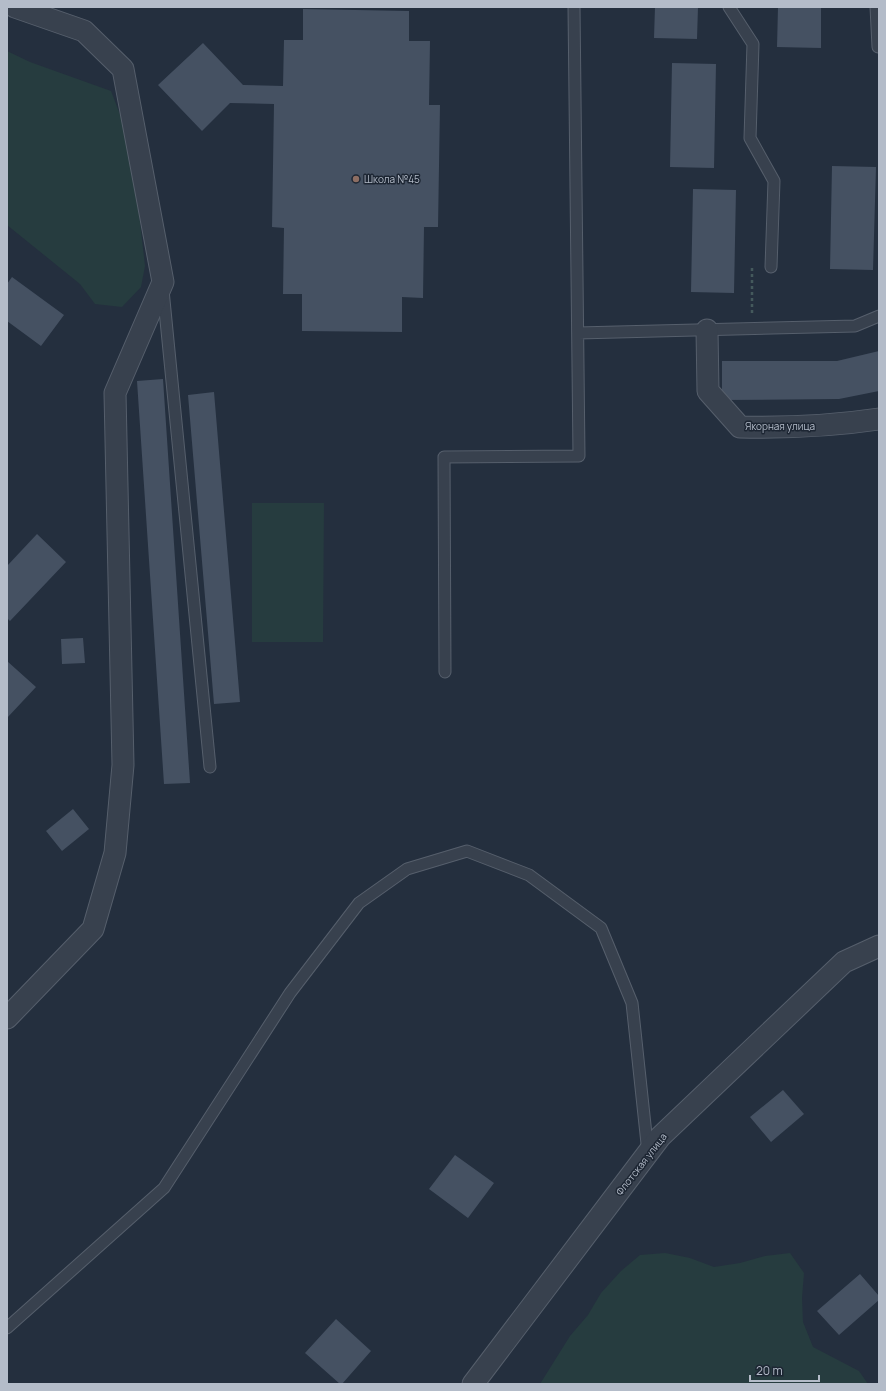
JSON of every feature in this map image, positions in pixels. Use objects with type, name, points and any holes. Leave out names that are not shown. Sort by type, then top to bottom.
[{"type":"street","points":[[7,1018],[93,929],[115,853],[123,764],[115,393],[163,282],[123,69],[84,31],[15,7]]},
{"type":"street","name":"Якорная улица","points":[[707,330],[708,391],[740,427],[784,428],[839,425],[879,419]]},
{"type":"street","name":"Флотская улица","points":[[473,1384],[660,1137],[844,962],[879,946]]},
{"type":"lane","points":[[445,672],[444,457],[579,456],[574,7]]},
{"type":"lane","points":[[729,7],[753,44],[750,138],[774,181],[772,267]]},
{"type":"lane","points":[[876,7],[878,47]]},
{"type":"lane","points":[[163,282],[210,767]]},
{"type":"lane","points":[[578,333],[855,326],[879,316]]},
{"type":"lane","points":[[7,1328],[164,1188],[290,993],[359,903],[407,869],[467,852],[529,875],[601,928],[632,1003],[648,1154]]},
{"type":"green space","points":[[7,51],[30,62],[111,91],[131,143],[145,266],[141,287],[122,307],[95,304],[80,284],[7,225]]},
{"type":"green space","points":[[252,503],[324,503],[323,642],[252,642]]},
{"type":"green space","points":[[665,1253],[690,1258],[714,1267],[740,1263],[765,1256],[790,1253],[804,1273],[802,1298],[803,1322],[813,1347],[859,1371],[868,1384],[540,1384],[570,1336],[588,1315],[601,1293],[621,1271],[640,1255]]},
{"type":"building","points":[[655,7],[698,7],[697,39],[654,38]]},
{"type":"building","points":[[778,7],[821,7],[821,48],[777,47]]},
{"type":"building","name":"Школа №45","points":[[303,9],[409,11],[409,41],[430,41],[429,105],[440,105],[438,227],[424,227],[423,298],[402,297],[402,332],[302,331],[302,294],[283,294],[284,228],[272,227],[274,104],[230,103],[202,131],[158,85],[203,43],[243,85],[283,86],[284,40],[303,40]]},
{"type":"building","points":[[672,63],[716,64],[714,168],[670,167]]},
{"type":"building","points":[[832,166],[876,167],[873,270],[830,269]]},
{"type":"building","points":[[693,189],[736,190],[734,293],[691,292]]},
{"type":"building","points":[[12,277],[64,315],[41,346],[7,321],[7,284]]},
{"type":"building","points":[[879,351],[879,391],[839,399],[722,400],[722,361],[837,361]]},
{"type":"building","points":[[163,379],[190,783],[164,784],[137,381]]},
{"type":"building","points":[[214,392],[240,702],[214,704],[188,395]]},
{"type":"building","points":[[37,534],[66,562],[10,621],[7,618],[7,566]]},
{"type":"building","points":[[83,638],[85,663],[62,664],[61,639]]},
{"type":"building","points":[[7,661],[36,687],[7,718]]},
{"type":"building","points":[[73,809],[89,829],[62,851],[46,831]]},
{"type":"building","points":[[783,1090],[804,1114],[771,1142],[750,1117]]},
{"type":"building","points":[[455,1155],[494,1183],[468,1218],[429,1189]]},
{"type":"building","points":[[860,1274],[879,1296],[879,1300],[839,1335],[817,1311]]},
{"type":"building","points":[[336,1319],[371,1351],[342,1384],[340,1384],[305,1353]]},
{"type":"place","name":"Школа №45","points":[[356,179]]}]
